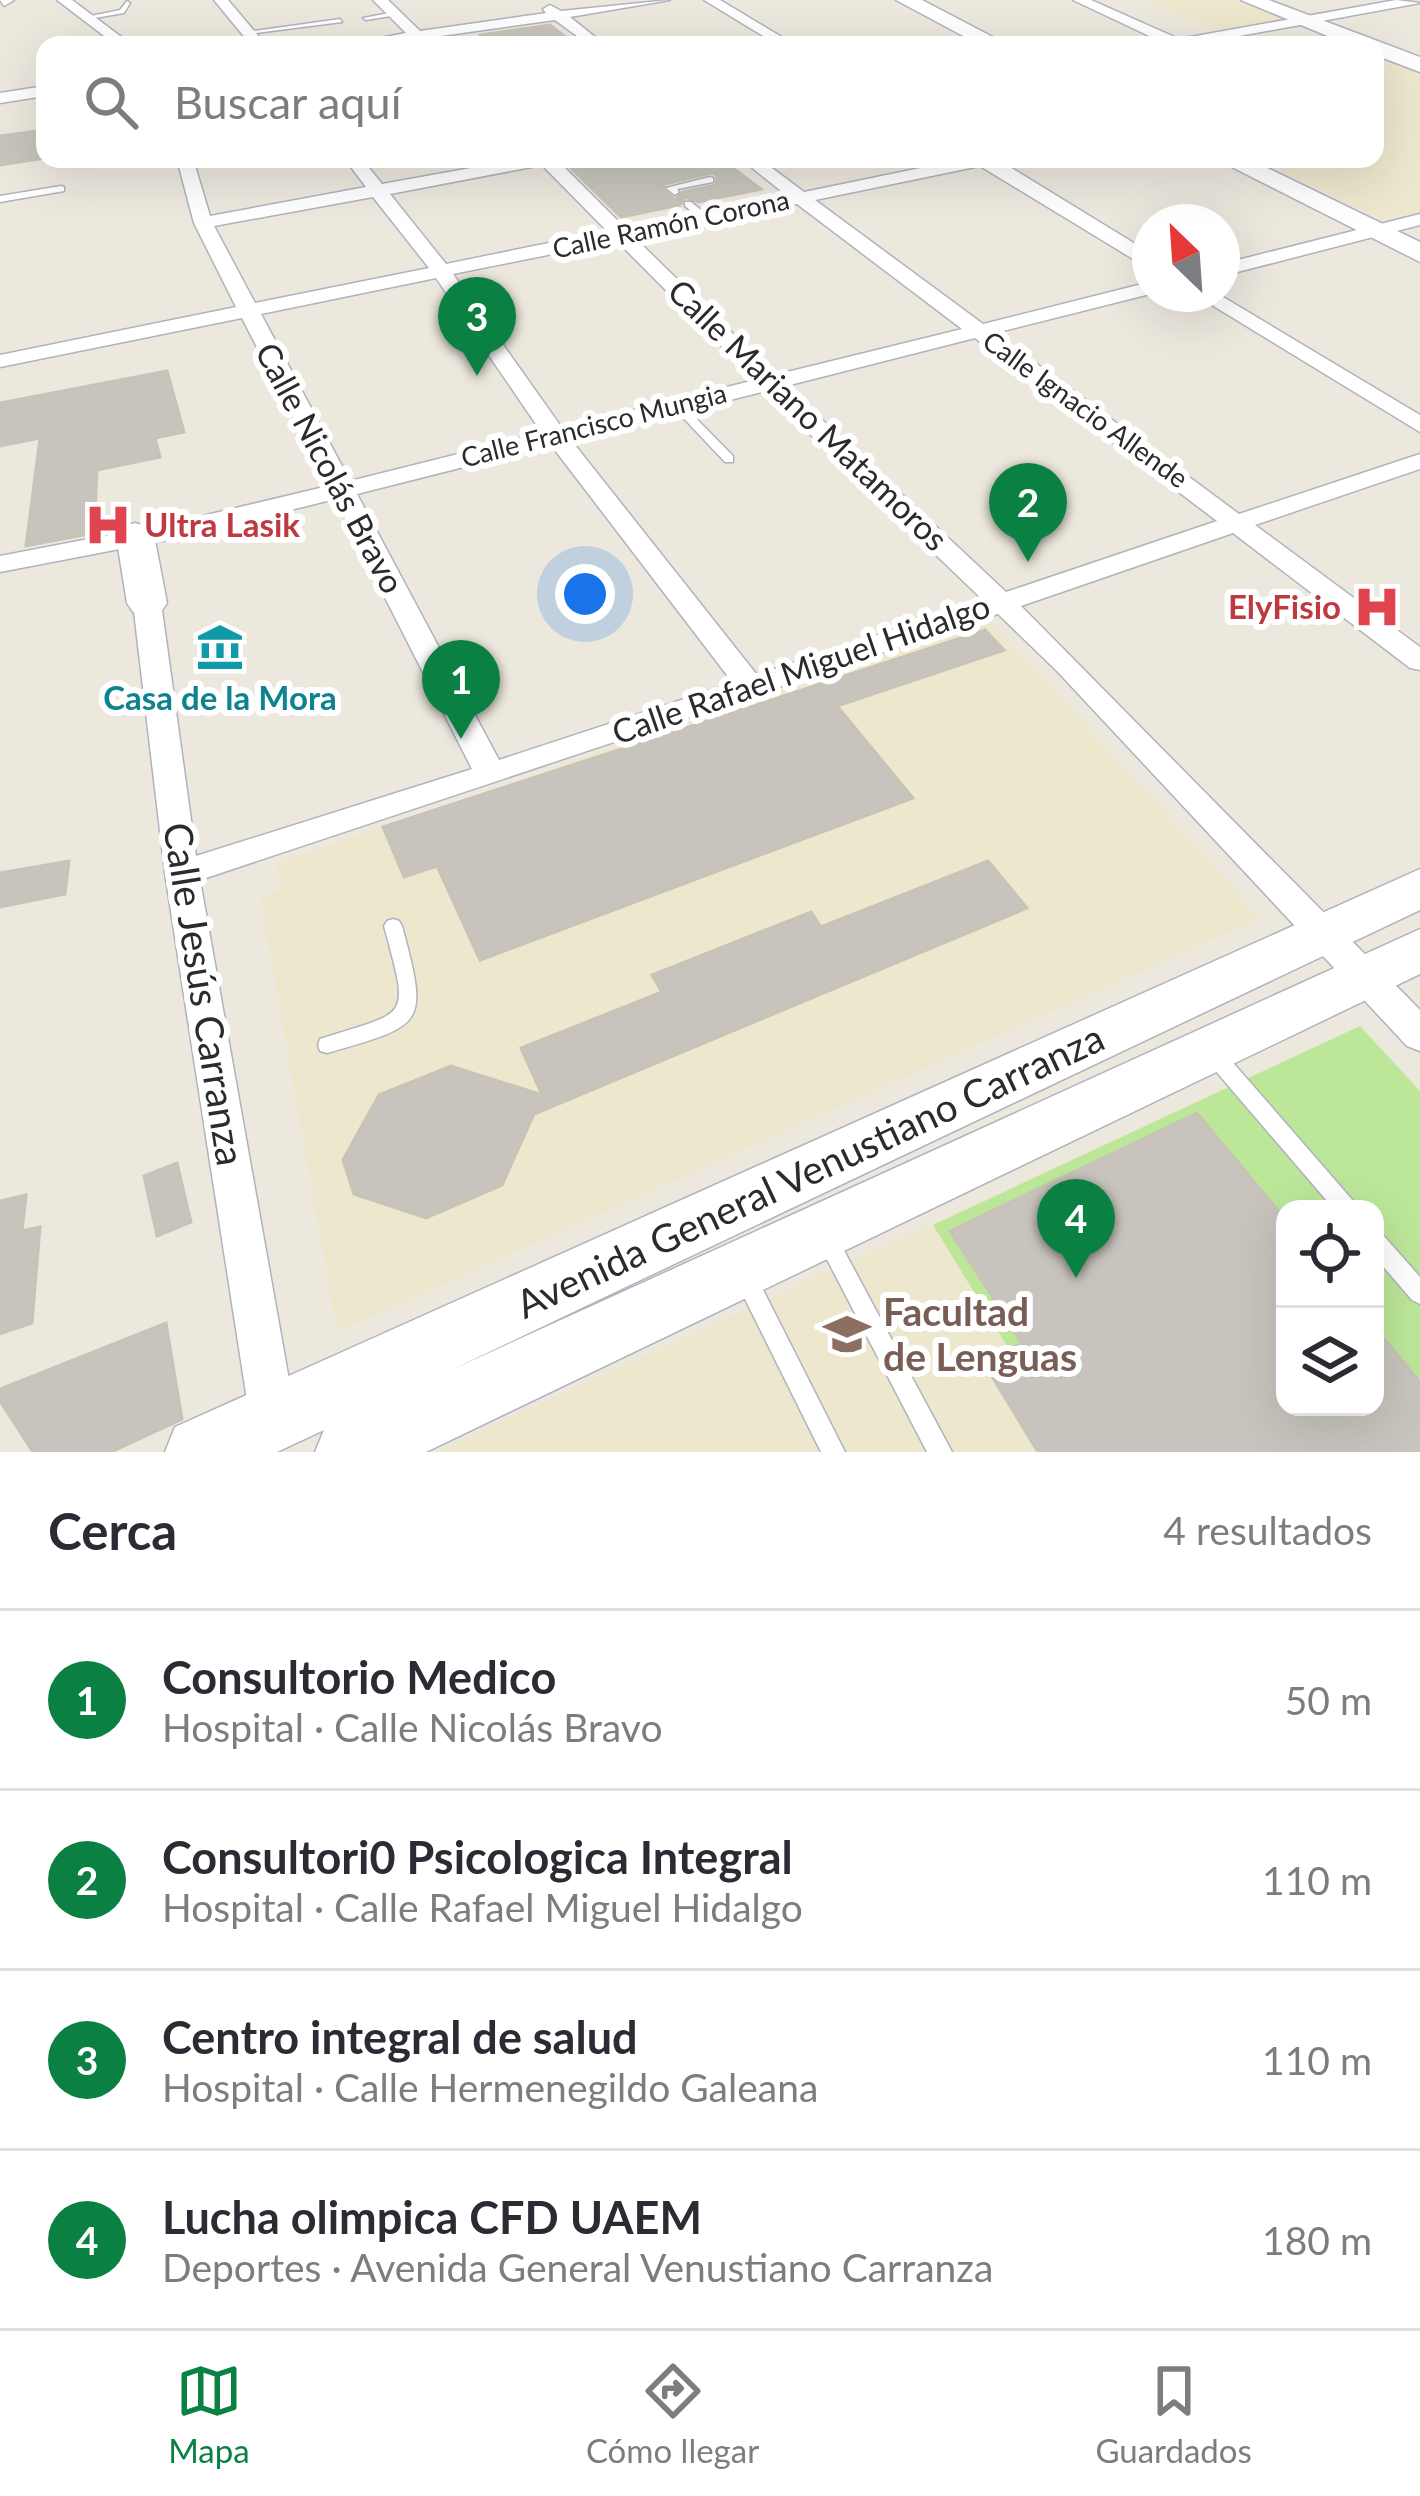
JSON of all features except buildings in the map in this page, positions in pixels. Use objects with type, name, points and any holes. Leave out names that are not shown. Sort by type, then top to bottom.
[{"type":"main road","points":[[906,0],[979,36]]},
{"type":"main road","points":[[1251,0],[1345,36]]},
{"type":"main road","points":[[1384,51],[1420,64]]},
{"type":"main road","points":[[1247,168],[1420,253]]},
{"type":"main road","name":"Calle Jesús Carranza","points":[[136,543],[147,603]]},
{"type":"main road","name":"Avenida General Venustiano Carranza","points":[[200,1452],[275,1436],[1420,889]]},
{"type":"main road","name":"Avenida General Venustiano Carranza","points":[[350,1452],[1420,950]]},
{"type":"street","points":[[64,0],[114,36]]},
{"type":"street","points":[[220,0],[251,36]]},
{"type":"street","points":[[380,0],[417,36]]},
{"type":"street","points":[[538,0],[586,36]]},
{"type":"street","points":[[443,36],[663,0]]},
{"type":"street","points":[[712,0],[773,36]]},
{"type":"street","points":[[1080,0],[1154,36]]},
{"type":"street","points":[[1215,36],[1418,0]]},
{"type":"street","points":[[0,98],[36,92]]},
{"type":"street","name":"Calle Nicolás Bravo","points":[[187,168],[203,223],[489,771]]},
{"type":"street","points":[[360,168],[442,272],[555,435],[751,686]]},
{"type":"street","points":[[203,223],[497,168]]},
{"type":"street","name":"Calle Mariano Matamoros","points":[[555,168],[769,382],[1001,599],[1420,1035]]},
{"type":"street","name":"Calle Ignacio Allende","points":[[761,168],[1420,661]]},
{"type":"street","name":"Calle Ramón Corona","points":[[0,361],[942,168]]},
{"type":"street","points":[[999,168],[1132,250]]},
{"type":"street","points":[[1240,265],[1420,219]]},
{"type":"street","name":"Calle Francisco Mungia","points":[[0,581],[177,530],[1132,292]]},
{"type":"street","points":[[1234,312],[1420,425]]},
{"type":"street","name":"Calle Rafael Miguel Hidalgo","points":[[182,873],[393,809],[489,771],[1420,461]]},
{"type":"street","name":"Calle Francisco Mungia","points":[[0,564],[136,543]]},
{"type":"street","name":"Calle Jesús Carranza","points":[[147,603],[182,873],[275,1436]]},
{"type":"lane","points":[[89,17],[122,11],[127,3]]},
{"type":"lane","points":[[366,18],[394,14]]},
{"type":"lane","points":[[269,36],[340,22]]},
{"type":"lane","points":[[675,192],[670,188],[710,180]]},
{"type":"lane","points":[[0,199],[61,189]]},
{"type":"lane","points":[[688,204],[705,218]]},
{"type":"lane","points":[[677,405],[729,459]]},
{"type":"lane","points":[[327,1045],[397,1026],[410,1012],[413,999],[392,926]]},
{"type":"lane","points":[[1210,1049],[1339,1200]]},
{"type":"lane","points":[[822,1231],[940,1452]]},
{"type":"lane","points":[[1384,1251],[1420,1293]]},
{"type":"lane","points":[[741,1269],[833,1452]]},
{"type":"shaded area","points":[[1146,0],[1245,0],[1289,18],[1215,30]]},
{"type":"shaded area","points":[[1384,53],[1420,67],[1420,213],[1385,221],[1276,168],[1384,168]]},
{"type":"shaded area","points":[[988,618],[1260,918],[337,1332],[260,897],[283,889],[276,864]]},
{"type":"shaded area","points":[[1360,1026],[1420,1091],[1420,1452],[436,1452]]},
{"type":"green space","points":[[1360,1026],[1420,1091],[1420,1452],[1072,1452],[933,1225]]},
{"type":"place","name":"Centro integral de salud","points":[[477,376]]},
{"type":"place","name":"Ultra Lasik","points":[[108,525]]},
{"type":"place","name":"Consultori0 Psicologica Integral","points":[[1028,562]]},
{"type":"place","name":"ElyFisio","points":[[1377,607]]},
{"type":"place","name":"Casa de la Mora","points":[[220,647]]},
{"type":"place","name":"Consultorio Medico","points":[[461,739]]},
{"type":"place","name":"Lucha olimpica CFD UAEM","points":[[1076,1278]]},
{"type":"place","name":"Facultad de Lenguas","points":[[847,1334]]}]
